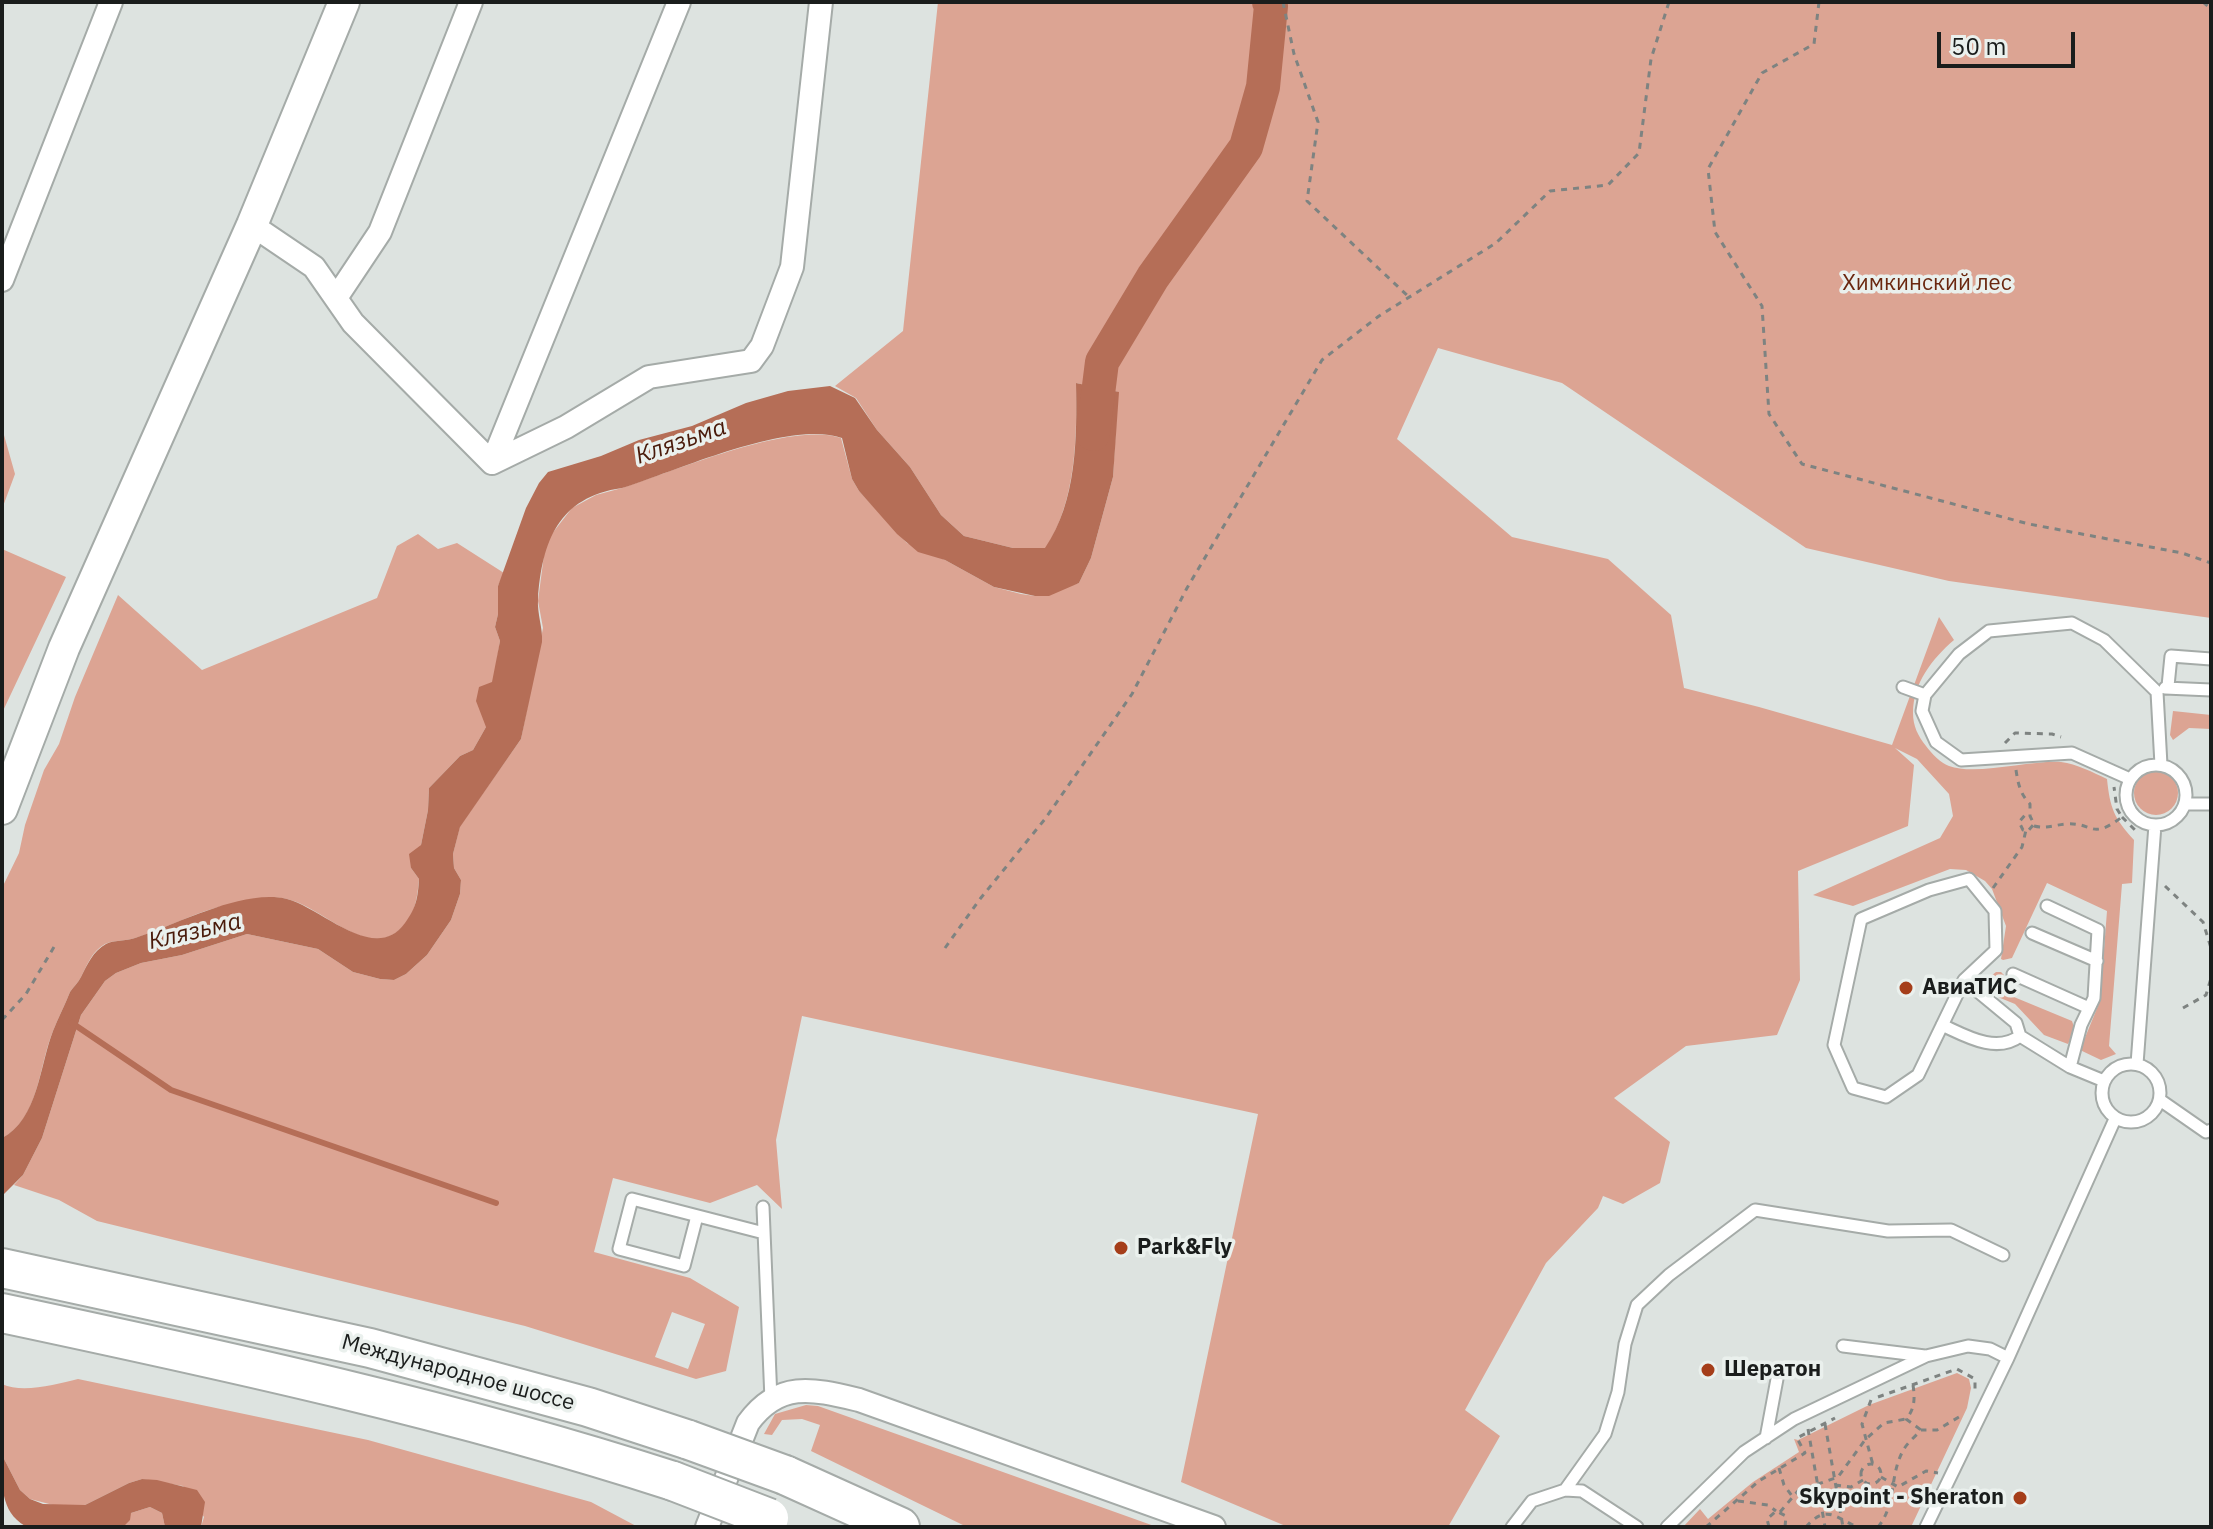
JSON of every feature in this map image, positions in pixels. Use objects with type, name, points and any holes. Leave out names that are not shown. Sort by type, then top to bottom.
[{"type":"highway","name":"Международное шоссе","points":[[17,1271],[399,1355],[588,1407],[785,1475],[900,1527]]},
{"type":"highway","name":"Международное шоссе","points":[[13,1315],[360,1391],[575,1449],[673,1481],[780,1522]]},
{"type":"street","points":[[2,280],[111,2]]},
{"type":"street","points":[[2,809],[64,648],[252,225],[344,2]]},
{"type":"street","points":[[336,298],[380,232],[471,2]]},
{"type":"street","points":[[492,463],[679,2]]},
{"type":"street","points":[[492,463],[566,427],[649,377],[751,361],[762,346],[792,267],[821,2]]},
{"type":"street","points":[[252,225],[314,267],[353,323],[492,463]]},
{"type":"street","points":[[707,1527],[748,1423],[771,1400],[787,1392],[804,1389],[859,1400],[1214,1527]]},
{"type":"lane","points":[[2130,779],[2072,753],[1961,760],[1936,742],[1922,711],[1925,695],[1959,654],[1989,631],[2072,623],[2104,640],[2163,689],[2211,690]]},
{"type":"lane","points":[[2161,765],[2163,689],[2171,656],[2211,659]]},
{"type":"lane","points":[[1903,687],[1925,695]]},
{"type":"lane","points":[[2161,765],[2171,768],[2184,783],[2185,804],[2177,817],[2155,825],[2145,823],[2129,810],[2126,789],[2130,779],[2143,767],[2161,765]]},
{"type":"lane","points":[[2185,804],[2211,804]]},
{"type":"lane","points":[[2137,1064],[2155,825]]},
{"type":"lane","points":[[1969,879],[1995,911],[1996,950],[1964,980],[1918,1075],[1886,1097],[1853,1088],[1834,1045],[1861,919],[1929,890],[1969,879]]},
{"type":"lane","points":[[2047,906],[2098,930],[2094,998],[2081,1025],[2070,1067]]},
{"type":"lane","points":[[2032,933],[2097,961]]},
{"type":"lane","points":[[2013,974],[2089,1008]]},
{"type":"lane","points":[[1964,980],[2016,1023],[2020,1036],[2070,1067],[2104,1081]]},
{"type":"lane","points":[[1942,1025],[1996,1045],[2020,1036]]},
{"type":"lane","points":[[2137,1064],[2153,1074],[2160,1100],[2150,1116],[2142,1121],[2133,1123],[2115,1119],[2101,1098],[2104,1081],[2118,1067],[2137,1064]]},
{"type":"lane","points":[[2160,1100],[2206,1132],[2211,1130]]},
{"type":"lane","points":[[1926,1527],[2008,1358],[2115,1119]]},
{"type":"lane","points":[[697,1216],[684,1266],[619,1249],[632,1199],[764,1233]]},
{"type":"lane","points":[[763,1207],[771,1400]]},
{"type":"lane","points":[[1565,1490],[1605,1434],[1618,1392],[1625,1344],[1637,1305],[1669,1275],[1755,1210],[1888,1231],[1951,1230],[2003,1255]]},
{"type":"lane","points":[[1843,1346],[1926,1356]]},
{"type":"lane","points":[[1667,1527],[1724,1470],[1766,1438],[1805,1414],[1926,1356],[1968,1346],[1990,1349],[2008,1358]]},
{"type":"lane","points":[[1766,1438],[1777,1379]]},
{"type":"lane","points":[[1512,1527],[1532,1501],[1565,1490],[1589,1494],[1637,1527]]},
{"type":"path","points":[[1283,2],[1294,54],[1318,122],[1307,201],[1410,298]]},
{"type":"path","points":[[945,948],[1045,819],[1132,694],[1187,588],[1322,360],[1379,316],[1496,243],[1550,191],[1608,185],[1639,153],[1651,59],[1669,2]]},
{"type":"path","points":[[1819,2],[1814,44],[1762,73],[1708,169],[1715,232],[1762,306],[1769,414],[1802,464],[2029,524],[2182,553],[2211,563]]},
{"type":"path","points":[[2203,2],[2211,9]]},
{"type":"path","points":[[2016,766],[2018,784],[2031,808],[2030,816]]},
{"type":"path","points":[[2026,830],[2020,827],[2019,822],[2025,815],[2034,819],[2034,826]]},
{"type":"path","points":[[2122,817],[2139,833],[2139,845],[2154,845]]},
{"type":"path","points":[[2026,830],[2034,826],[2051,828],[2072,824],[2094,830],[2104,829],[2116,821]]},
{"type":"path","points":[[1992,889],[2022,847],[2026,830]]},
{"type":"path","points":[[2160,878],[2167,890],[2203,922],[2211,948]]},
{"type":"path","points":[[2,1020],[26,994],[57,942]]},
{"type":"path","points":[[2183,1008],[2206,995],[2211,978]]},
{"type":"path","points":[[1863,1404],[1957,1369],[1975,1379],[1973,1401]]},
{"type":"path","points":[[1769,1527],[1767,1519],[1798,1491],[1834,1479],[1866,1439],[1884,1423],[1906,1419],[1915,1401],[1913,1384]]},
{"type":"path","points":[[1871,1400],[1862,1418],[1873,1465],[1880,1469],[1881,1477],[1898,1487],[1926,1471],[1941,1473]]},
{"type":"path","points":[[1822,1406],[1843,1527]]},
{"type":"path","points":[[1906,1419],[1921,1430],[1937,1430],[1969,1411],[1965,1419]]},
{"type":"path","points":[[1706,1527],[1779,1468],[1805,1453],[1797,1438],[1845,1413]]},
{"type":"path","points":[[1805,1414],[1825,1527]]},
{"type":"path","points":[[1878,1527],[1890,1508],[1893,1485],[1905,1446],[1921,1430]]},
{"type":"path","points":[[1863,1480],[1863,1468],[1873,1465]]},
{"type":"path","points":[[1779,1468],[1784,1485],[1792,1496]]},
{"type":"path","points":[[1863,1480],[1872,1484],[1881,1477]]},
{"type":"path","points":[[1835,1485],[1851,1487],[1863,1480]]},
{"type":"path","points":[[1735,1501],[1768,1505],[1786,1516],[1787,1527]]},
{"type":"path","points":[[1806,1527],[1823,1514],[1832,1513],[1857,1527]]},
{"type":"green space","name":"Химкинский лес","points":[[938,2],[2211,2],[2211,618],[1949,581],[1806,548],[1562,383],[1438,348],[1397,439],[1512,537],[1608,559],[1671,615],[1684,688],[1892,745],[1939,617],[1954,640],[1925,672],[1916,692],[1913,713],[1916,731],[1931,752],[1946,765],[1960,769],[2061,762],[2090,771],[2107,779],[2114,812],[2134,840],[2132,883],[2122,884],[2109,1046],[2116,1054],[2101,1060],[2080,1050],[2100,1001],[2107,911],[2047,883],[2012,958],[2003,960],[2006,926],[1992,889],[1966,870],[1950,869],[1853,906],[1813,895],[1940,838],[1953,816],[1949,794],[1917,759],[1895,748],[1914,765],[1908,826],[1798,871],[1800,980],[1777,1035],[1686,1046],[1614,1098],[1670,1142],[1660,1183],[1623,1204],[1603,1196],[1598,1208],[1546,1263],[1465,1410],[1500,1436],[1448,1527],[1288,1527],[1181,1482],[1258,1114],[802,1016],[776,1140],[782,1209],[757,1185],[710,1203],[613,1178],[594,1252],[690,1278],[739,1307],[726,1371],[696,1379],[525,1326],[97,1221],[59,1200],[14,1185],[23,1175],[42,1138],[81,1015],[105,981],[116,973],[141,963],[182,955],[247,934],[318,949],[353,972],[380,979],[394,980],[406,974],[427,955],[451,920],[460,894],[461,880],[454,868],[453,854],[460,826],[521,739],[543,628],[538,601],[545,547],[572,508],[596,495],[733,450],[793,436],[841,438],[852,479],[859,491],[907,543],[994,587],[1021,594],[1035,596],[1079,583],[1091,558],[1113,477],[1118,392],[1076,383],[1073,468],[1063,510],[1046,548],[1013,548],[964,536],[941,515],[910,467],[877,430],[856,398],[835,386],[903,331]],"holes":[[[672,1312],[705,1324],[688,1369],[655,1357]]]},
{"type":"green space","points":[[2,428],[15,474],[2,509]]},
{"type":"green space","points":[[418,534],[438,549],[457,543],[504,573],[498,586],[495,627],[500,641],[486,727],[473,750],[460,756],[429,788],[421,845],[411,868],[419,879],[414,908],[408,921],[397,932],[384,938],[371,938],[342,928],[300,903],[260,898],[215,908],[145,935],[105,944],[93,954],[70,992],[48,1044],[31,1105],[14,1130],[2,1138],[2,888],[19,853],[44,770],[59,744],[75,697],[118,595],[202,670],[377,598],[397,546]]},
{"type":"green space","points":[[2,549],[66,577],[2,713]]},
{"type":"green space","points":[[2173,711],[2211,715],[2211,729],[2189,728],[2173,740],[2170,735]]},
{"type":"green space","points":[[2156,771],[2171,778],[2178,793],[2171,808],[2156,815],[2141,808],[2134,793],[2141,778]]},
{"type":"green space","points":[[1996,972],[2004,975],[1997,990],[2072,1021],[2075,1030],[2068,1044],[2044,1035],[2015,1004],[1993,995],[1991,976]]},
{"type":"green space","points":[[1957,1373],[1969,1379],[1971,1388],[1967,1408],[1911,1527],[1683,1527],[1700,1509],[1708,1519],[1753,1482],[1799,1452],[1794,1439],[1798,1440],[1869,1405]]},
{"type":"green space","points":[[78,1379],[368,1440],[591,1502],[638,1527],[201,1527],[204,1517],[183,1486],[142,1479],[85,1505],[57,1506],[30,1499],[20,1490],[2,1455],[2,1384],[29,1388]]},
{"type":"green space","points":[[806,1405],[818,1406],[1157,1527],[967,1527],[811,1451],[820,1425],[802,1419],[782,1420],[772,1435],[764,1434],[775,1414]]},
{"type":"green space","points":[[150,1507],[162,1513],[165,1527],[123,1527],[131,1513]]},
{"type":"water","points":[[1076,383],[1119,392],[1113,477],[1091,558],[1079,583],[1049,596],[994,587],[945,560],[918,552],[897,534],[859,491],[852,479],[842,438],[820,434],[793,435],[764,441],[582,501],[568,512],[558,526],[549,541],[544,559],[538,599],[542,642],[521,739],[460,827],[453,854],[454,868],[461,880],[460,894],[451,920],[427,955],[406,974],[394,980],[380,979],[353,972],[318,949],[247,934],[182,955],[141,963],[116,973],[105,981],[81,1015],[42,1138],[23,1175],[2,1196],[2,1138],[14,1130],[31,1105],[53,1031],[70,992],[101,947],[144,935],[237,901],[258,898],[278,897],[301,904],[364,936],[379,938],[393,934],[405,923],[416,902],[419,879],[411,868],[409,854],[421,845],[429,788],[460,756],[473,750],[486,727],[476,701],[479,687],[492,682],[500,641],[495,627],[498,586],[526,508],[548,472],[601,456],[639,440],[692,426],[746,403],[788,391],[830,386],[855,398],[877,430],[910,467],[941,515],[964,536],[1013,548],[1045,548],[1056,530],[1069,490],[1075,447]]},
{"type":"water","points":[[2,1455],[20,1490],[30,1499],[43,1504],[85,1505],[142,1479],[197,1490],[205,1502],[201,1527],[165,1527],[162,1513],[150,1507],[131,1513],[130,1520],[123,1527],[25,1526],[11,1513],[4,1496]]},
{"type":"waterway","name":"Клязьма","points":[[1093,434],[1102,362],[1153,277],[1246,147],[1263,87],[1269,2]]},
{"type":"waterway","points":[[72,1023],[171,1090],[496,1203]]},
{"type":"place","name":"АвиаТИС","points":[[1906,988]]},
{"type":"place","name":"Park&Fly","points":[[1121,1248]]},
{"type":"place","name":"Шератон","points":[[1708,1370]]},
{"type":"place","name":"Skypoint - Sheraton","points":[[2020,1498]]}]
